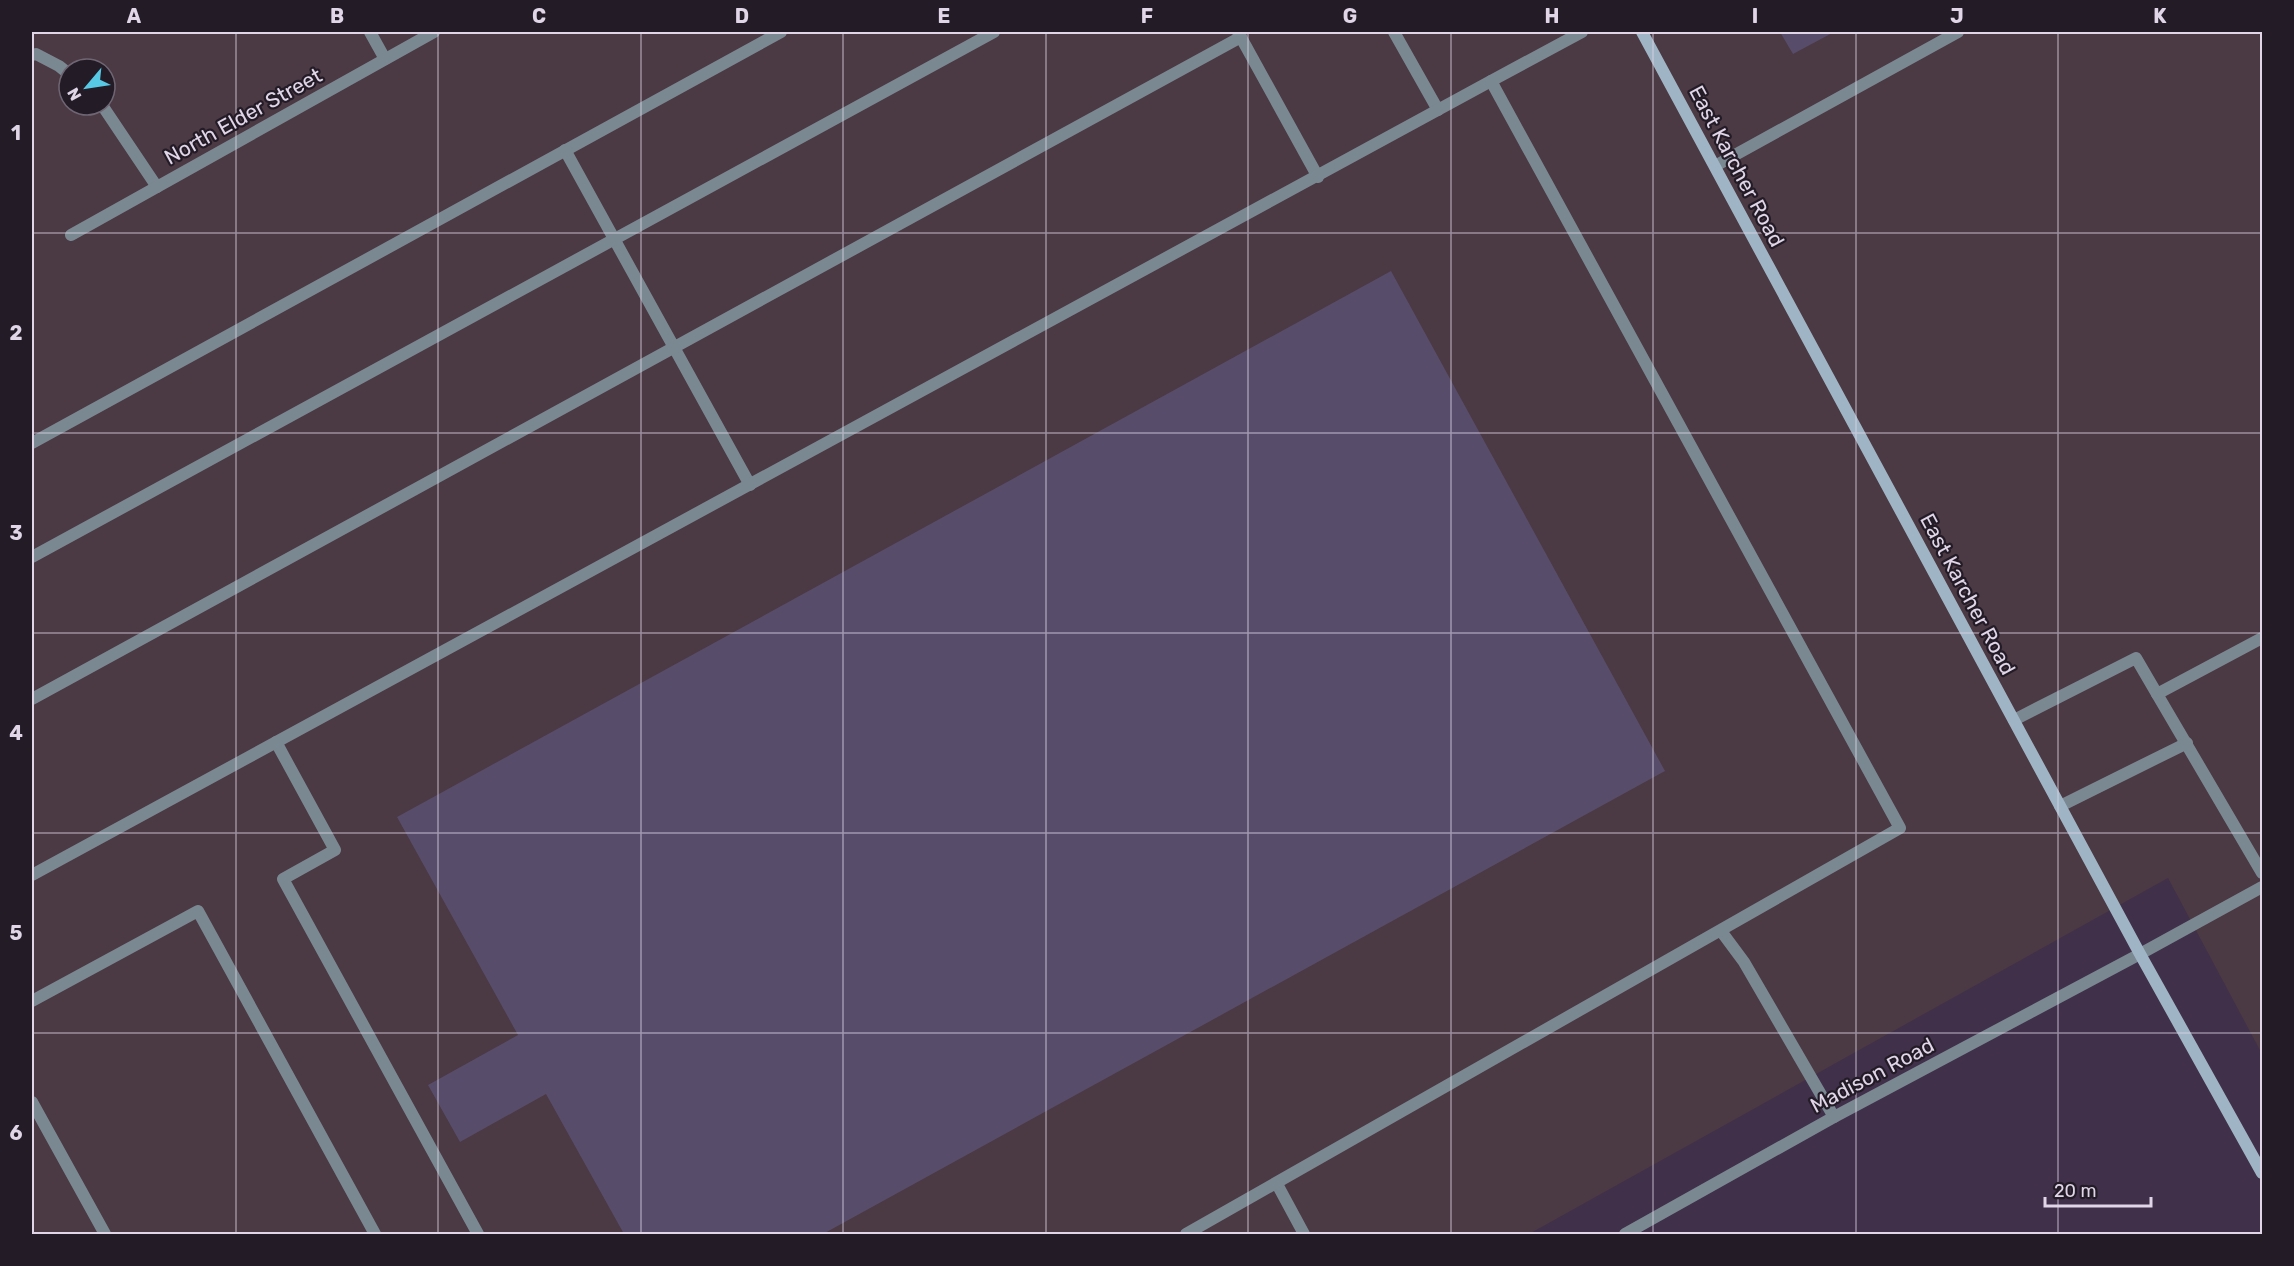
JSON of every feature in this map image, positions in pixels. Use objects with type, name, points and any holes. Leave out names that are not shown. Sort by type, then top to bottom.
[{"type":"main road","name":"East Karcher Road","points":[[1642,32],[2140,954],[2262,1173]]},
{"type":"street","points":[[370,32],[385,59]]},
{"type":"street","name":"North Elder Street","points":[[71,235],[434,32]]},
{"type":"street","points":[[32,442],[781,32]]},
{"type":"street","points":[[32,556],[994,32]]},
{"type":"street","points":[[1394,32],[1438,110]]},
{"type":"street","points":[[32,875],[1582,32]]},
{"type":"street","points":[[1715,166],[1958,32]]},
{"type":"street","points":[[32,699],[1240,34],[1318,177]]},
{"type":"street","points":[[32,55],[36,54],[57,65]]},
{"type":"street","points":[[1186,1234],[1900,828],[1491,81]]},
{"type":"street","points":[[110,117],[157,187]]},
{"type":"street","points":[[566,150],[750,486]]},
{"type":"street","points":[[2157,694],[2262,638]]},
{"type":"street","points":[[2014,720],[2136,658],[2262,873]]},
{"type":"street","points":[[276,742],[335,850],[283,879],[478,1234]]},
{"type":"street","points":[[2060,806],[2187,743]]},
{"type":"street","name":"Madison Road","points":[[1625,1234],[1834,1117],[2262,887]]},
{"type":"street","points":[[32,1001],[198,911],[375,1234]]},
{"type":"street","points":[[1721,931],[1744,962],[1834,1117]]},
{"type":"street","points":[[32,1102],[105,1234]]},
{"type":"street","points":[[1277,1184],[1304,1234]]},
{"type":"shaded area","points":[[32,32],[2262,32],[2262,1054],[2168,878],[1529,1234],[32,1234]]},
{"type":"building","points":[[1780,32],[1834,32],[1793,54]]},
{"type":"building","points":[[1391,271],[1665,771],[823,1234],[624,1234],[546,1094],[460,1142],[428,1085],[518,1035],[397,817]]}]
